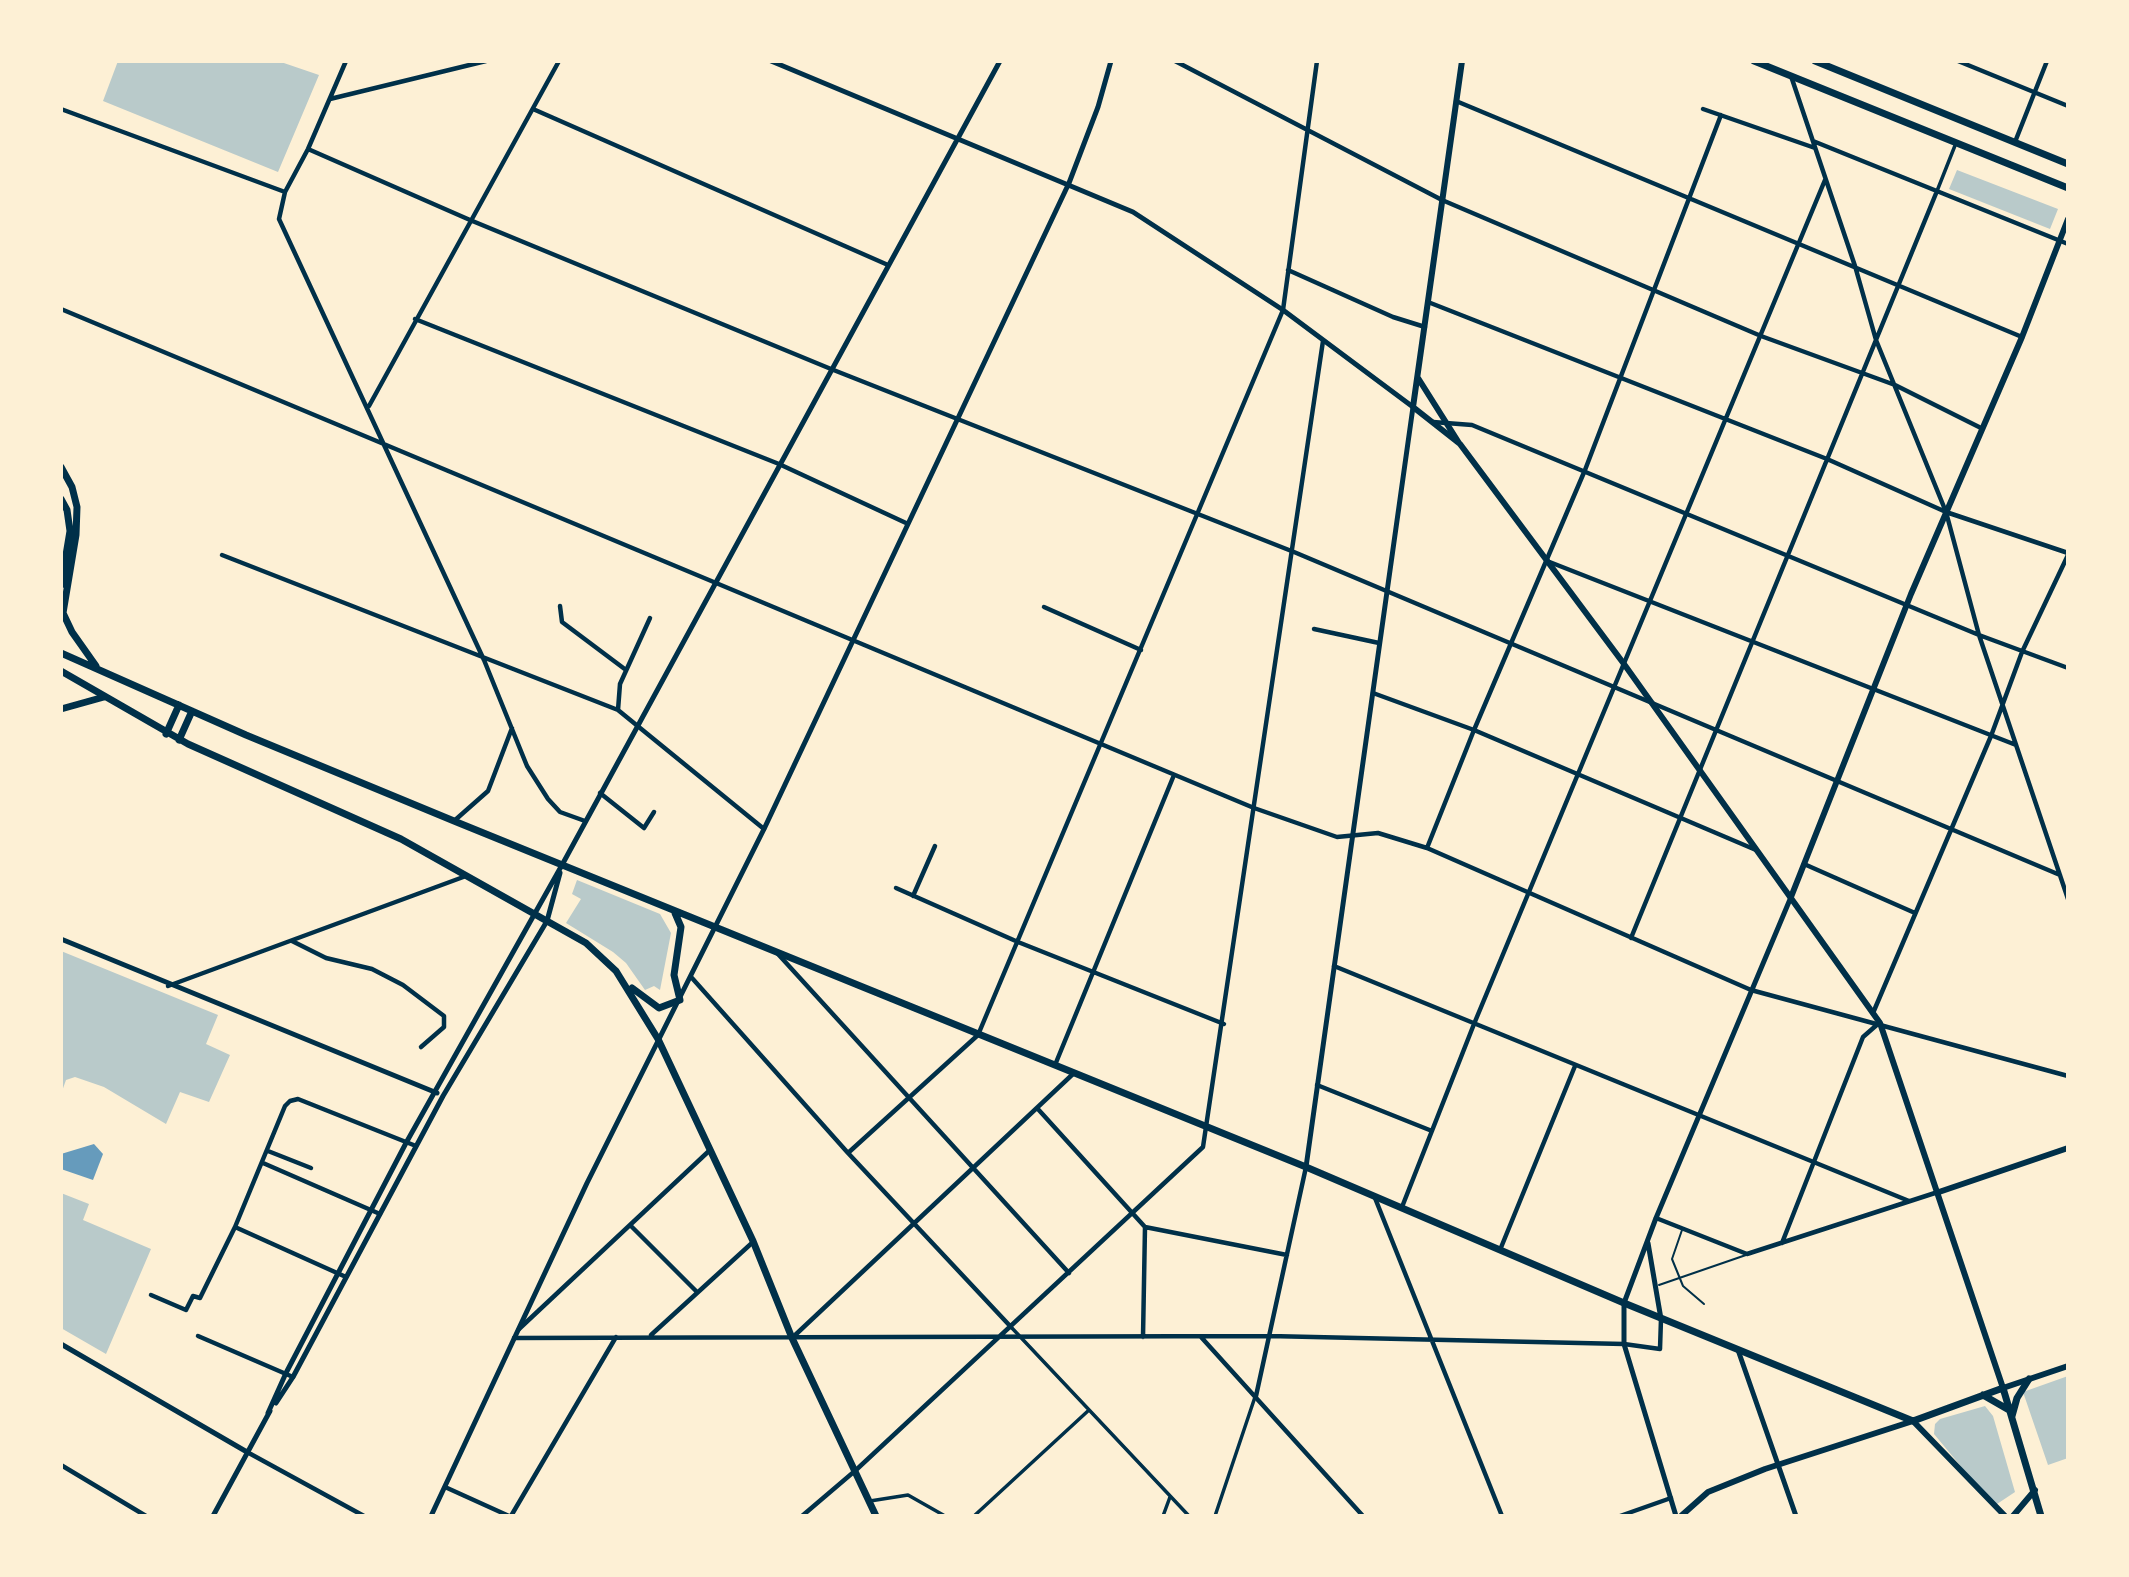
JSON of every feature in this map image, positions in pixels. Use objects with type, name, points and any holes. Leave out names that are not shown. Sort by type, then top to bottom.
[{"type":"main road","points":[[1460,444],[1413,407],[1462,61]]},
{"type":"main road","points":[[1754,61],[2068,188]]},
{"type":"main road","points":[[1815,61],[2068,164]]},
{"type":"main road","points":[[1791,897],[1907,605],[1980,428],[2022,337],[2068,219]]},
{"type":"main road","points":[[1418,377],[1449,422],[1460,444],[1624,664],[1880,1023],[1939,1192],[2003,1388],[2041,1516]]},
{"type":"main road","points":[[61,467],[72,487],[77,507],[76,535],[63,613],[72,632],[97,667]]},
{"type":"main road","points":[[61,499],[67,510],[69,531],[61,585]]},
{"type":"main road","points":[[61,653],[192,711],[675,913],[716,927],[1306,1167],[1661,1319],[1870,1401],[1913,1421],[2005,1516]]},
{"type":"main road","points":[[61,671],[179,740],[358,818],[534,913],[586,943],[651,1005],[659,1008],[680,1000],[674,975],[681,927],[675,913]]},
{"type":"main road","points":[[61,709],[104,696]]},
{"type":"main road","points":[[166,733],[179,705]]},
{"type":"main road","points":[[179,740],[192,711]]},
{"type":"main road","points":[[625,981],[658,1039],[753,1241],[792,1338],[876,1516]]},
{"type":"main road","points":[[1939,1192],[2068,1148]]},
{"type":"main road","points":[[1679,1516],[1708,1492],[1777,1464],[1913,1421],[2068,1366]]},
{"type":"main road","points":[[2010,1414],[2029,1379]]},
{"type":"main road","points":[[1982,1395],[2010,1414]]},
{"type":"main road","points":[[2012,1516],[2035,1490]]},
{"type":"street","points":[[346,61],[309,149],[285,192],[279,219],[369,406],[382,444],[484,660],[527,765],[548,799],[561,812],[585,821]]},
{"type":"street","points":[[330,100],[486,61]]},
{"type":"street","points":[[369,406],[559,61]]},
{"type":"street","points":[[771,61],[1069,183],[1133,212],[1283,310],[1413,407],[1355,835],[1306,1167],[1255,1397],[1214,1516]]},
{"type":"street","points":[[214,1516],[268,1413],[285,1373],[406,1143],[562,865],[1000,61]]},
{"type":"street","points":[[431,1516],[658,1039],[692,978],[764,829],[906,523],[1069,183],[1098,107],[1111,61]]},
{"type":"street","points":[[1175,61],[1442,200],[1761,336],[1895,385],[1980,428]]},
{"type":"street","points":[[848,1153],[978,1035],[1018,942],[1283,310],[1317,61]]},
{"type":"street","points":[[1958,61],[2068,106]]},
{"type":"street","points":[[2015,142],[2047,61]]},
{"type":"street","points":[[1791,76],[1876,340],[1946,512],[1979,635],[2068,899]]},
{"type":"street","points":[[1457,101],[2022,337]]},
{"type":"street","points":[[1703,108],[1815,148]]},
{"type":"street","points":[[61,109],[285,192]]},
{"type":"street","points":[[533,109],[888,265]]},
{"type":"street","points":[[1427,848],[1622,378],[1721,115]]},
{"type":"street","points":[[1812,141],[2068,244]]},
{"type":"street","points":[[1631,938],[1956,143]]},
{"type":"street","points":[[309,149],[470,220],[831,369],[1294,552],[2060,876]]},
{"type":"street","points":[[1402,1207],[1474,1024],[1825,180]]},
{"type":"street","points":[[1288,270],[1393,317],[1424,327]]},
{"type":"street","points":[[1428,302],[1827,459],[1946,512],[2068,554],[2022,652],[1991,736],[1873,1013]]},
{"type":"street","points":[[61,309],[1254,808],[1337,836],[1378,833],[1427,848],[1751,990],[2068,1076]]},
{"type":"street","points":[[415,319],[779,464],[906,523]]},
{"type":"street","points":[[802,1516],[856,1470],[1201,1151],[1208,1128],[1224,1024],[1323,341]]},
{"type":"street","points":[[1432,422],[1472,425],[1979,635],[2068,668]]},
{"type":"street","points":[[222,555],[484,660],[618,710],[764,829]]},
{"type":"street","points":[[1546,561],[1754,639],[2016,745]]},
{"type":"street","points":[[560,606],[562,622],[626,670]]},
{"type":"street","points":[[1044,607],[1141,650]]},
{"type":"street","points":[[618,710],[620,684],[650,618]]},
{"type":"street","points":[[1314,629],[1379,643]]},
{"type":"street","points":[[1373,693],[1474,730],[1756,850]]},
{"type":"street","points":[[454,821],[488,791],[512,728]]},
{"type":"street","points":[[1055,1065],[1174,775]]},
{"type":"street","points":[[600,793],[643,828],[654,812]]},
{"type":"street","points":[[914,896],[935,846]]},
{"type":"street","points":[[1803,863],[1915,913]]},
{"type":"street","points":[[268,1413],[293,1377],[443,1096],[547,921],[562,865]]},
{"type":"street","points":[[168,986],[468,876]]},
{"type":"street","points":[[896,888],[1018,942],[1224,1024]]},
{"type":"street","points":[[1679,1516],[1671,1498],[1624,1344],[1624,1303],[1656,1218],[1791,897]]},
{"type":"street","points":[[61,939],[168,986],[443,1096]]},
{"type":"street","points":[[291,941],[327,958],[372,969],[403,985],[444,1016],[444,1027],[422,1047]]},
{"type":"street","points":[[775,951],[1069,1273]]},
{"type":"street","points":[[1334,965],[1909,1201]]},
{"type":"street","points":[[692,978],[848,1153],[1189,1516]]},
{"type":"street","points":[[1782,1243],[1863,1037],[1880,1023]]},
{"type":"street","points":[[1500,1250],[1575,1066]]},
{"type":"street","points":[[792,1338],[1074,1073]]},
{"type":"street","points":[[1317,1085],[1432,1131]]},
{"type":"street","points":[[151,1295],[186,1310],[193,1296],[200,1298],[235,1227],[285,1105],[298,1100],[416,1146]]},
{"type":"street","points":[[1037,1108],[1145,1227],[1287,1255]]},
{"type":"street","points":[[517,1331],[710,1150]]},
{"type":"street","points":[[268,1151],[311,1168]]},
{"type":"street","points":[[263,1163],[380,1214]]},
{"type":"street","points":[[1656,1218],[1747,1254],[1939,1192]]},
{"type":"street","points":[[1374,1196],[1502,1516]]},
{"type":"street","points":[[630,1225],[697,1292]]},
{"type":"street","points":[[235,1227],[346,1277]]},
{"type":"street","points":[[1143,1337],[1145,1227]]},
{"type":"street","points":[[650,1336],[753,1241]]},
{"type":"street","points":[[514,1338],[1269,1336],[1624,1344],[1660,1349],[1661,1319],[1647,1241]]},
{"type":"street","points":[[198,1336],[293,1377]]},
{"type":"street","points":[[1200,1336],[1363,1516]]},
{"type":"street","points":[[445,1487],[510,1516],[617,1337]]},
{"type":"street","points":[[61,1344],[247,1452],[364,1516]]},
{"type":"street","points":[[1738,1350],[1796,1516]]},
{"type":"street","points":[[974,1516],[1089,1410]]},
{"type":"street","points":[[61,1465],[146,1516]]},
{"type":"street","points":[[870,1501],[908,1495],[944,1516]]},
{"type":"street","points":[[1163,1516],[1170,1497]]},
{"type":"street","points":[[1620,1516],[1671,1498]]},
{"type":"lane","points":[[1683,1229],[1672,1259],[1679,1279],[1704,1304]]},
{"type":"lane","points":[[1656,1286],[1747,1254]]},
{"type":"shaded area","points":[[118,61],[278,61],[319,75],[278,172],[103,101]]},
{"type":"shaded area","points":[[1957,170],[2058,209],[2050,229],[1949,189]]},
{"type":"shaded area","points":[[577,880],[660,914],[671,933],[660,990],[654,986],[645,990],[626,963],[566,923],[581,899],[572,894]]},
{"type":"shaded area","points":[[61,951],[218,1015],[206,1044],[230,1055],[209,1102],[180,1092],[166,1124],[104,1087],[75,1077],[66,1080],[61,1094]]},
{"type":"shaded area","points":[[61,1193],[89,1204],[83,1220],[151,1249],[106,1354],[61,1328]]},
{"type":"shaded area","points":[[2068,1376],[2068,1458],[2048,1465],[2023,1392]]},
{"type":"shaded area","points":[[1985,1406],[1993,1416],[2015,1492],[1994,1506],[1934,1434],[1935,1424],[1940,1419]]},
{"type":"water","points":[[94,1144],[103,1154],[93,1180],[61,1169],[61,1154]]}]
